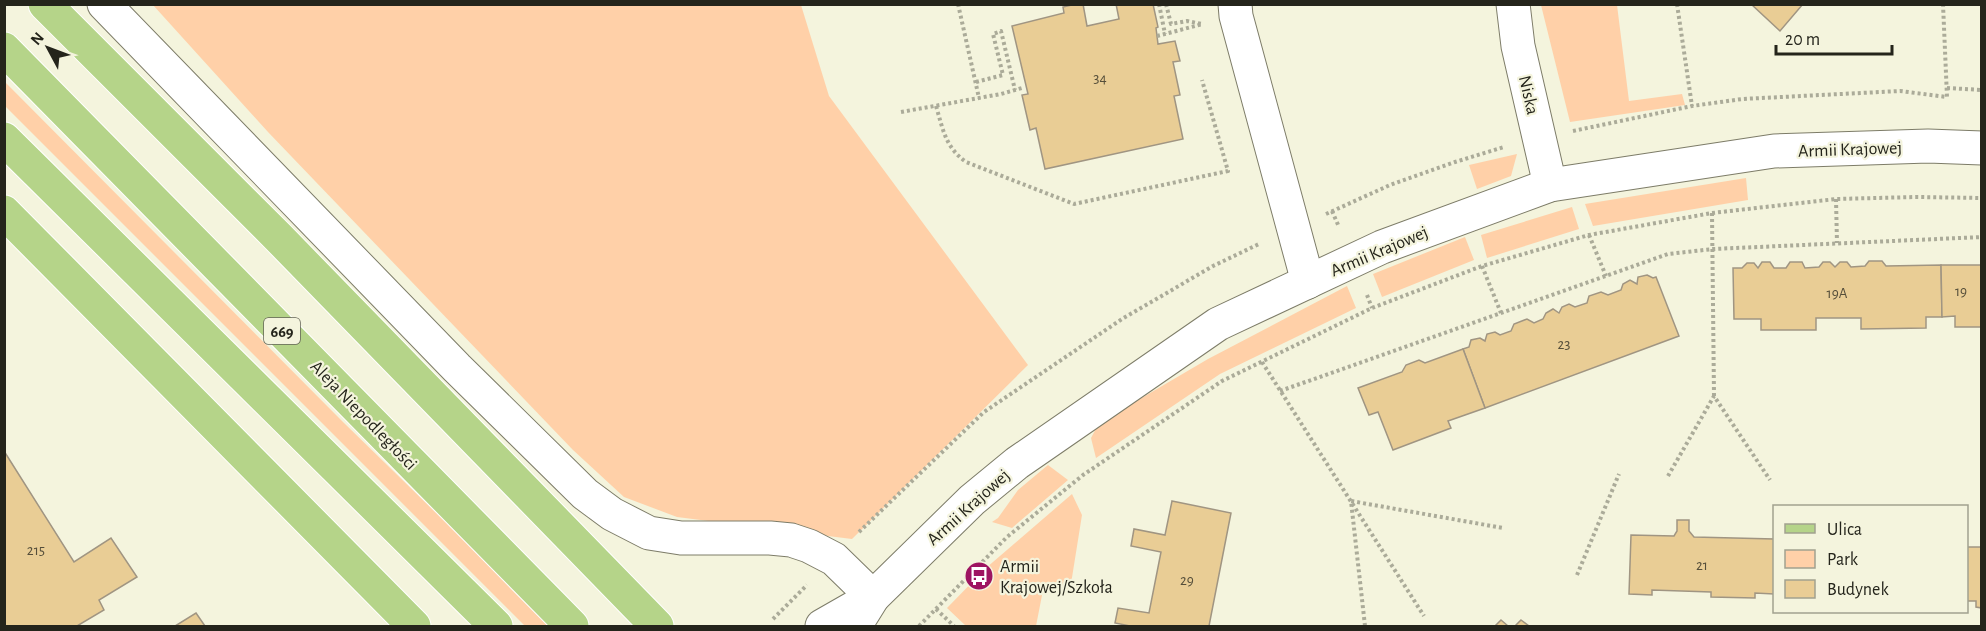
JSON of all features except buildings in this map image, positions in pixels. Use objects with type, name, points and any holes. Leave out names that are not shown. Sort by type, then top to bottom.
[{"type":"main road","points":[[45,4],[278,237],[657,627]]},
{"type":"main road","name":"Aleja Niepodległości","points":[[4,49],[572,627]]},
{"type":"main road","points":[[4,139],[496,627]]},
{"type":"main road","points":[[4,212],[414,627]]},
{"type":"street","points":[[104,4],[457,368],[585,494],[612,514],[649,533],[681,538],[770,538],[791,540],[809,546],[834,559],[873,597]]},
{"type":"street","points":[[1235,4],[1236,16],[1308,282]]},
{"type":"street","name":"Niska","points":[[1513,4],[1518,46],[1550,185]]},
{"type":"street","name":"Armii Krajowej","points":[[822,627],[873,597],[972,500],[1017,463],[1218,324],[1382,247],[1550,185],[1774,151],[1928,146],[1982,148]]},
{"type":"street","name":"Armii Krajowej","points":[[855,627],[873,597]]},
{"type":"path","points":[[958,4],[980,98]]},
{"type":"path","points":[[1159,4],[1165,34]]},
{"type":"path","points":[[1166,4],[1171,24],[1187,21],[1202,24]]},
{"type":"path","points":[[1677,4],[1692,106]]},
{"type":"path","points":[[1568,132],[1692,106],[1742,99],[1900,91],[1947,97],[1943,4]]},
{"type":"path","points":[[1157,36],[1186,29]]},
{"type":"path","points":[[976,82],[1003,75],[993,34],[1001,31],[1015,90]]},
{"type":"path","points":[[936,106],[948,144],[955,154],[966,162],[1074,204],[1228,171],[1202,80]]},
{"type":"path","points":[[901,112],[1022,88]]},
{"type":"path","points":[[1947,88],[1982,90]]},
{"type":"path","points":[[919,627],[1007,537],[1083,475],[1222,381],[1372,308],[1482,266],[1589,236],[1712,213],[1836,200],[1916,197],[1982,198]]},
{"type":"path","points":[[1836,200],[1837,243]]},
{"type":"path","points":[[1668,476],[1714,396],[1712,213]]},
{"type":"path","points":[[1589,236],[1606,276]]},
{"type":"path","points":[[1280,391],[1668,254],[1713,249],[1982,237]]},
{"type":"path","points":[[1482,266],[1501,313]]},
{"type":"path","points":[[1262,362],[1424,616]]},
{"type":"path","points":[[1714,396],[1770,480]]},
{"type":"path","points":[[1577,575],[1618,474]]},
{"type":"path","points":[[1351,501],[1503,528]]},
{"type":"path","points":[[1351,501],[1365,627]]},
{"type":"path","points":[[936,609],[954,627]]},
{"type":"green space","points":[[153,5],[801,5],[829,96],[1028,365],[852,539],[677,517],[624,497],[573,450],[268,132]]},
{"type":"green space","points":[[1541,5],[1617,5],[1629,101],[1682,94],[1685,105],[1570,122]]},
{"type":"green space","points":[[4,81],[343,422],[552,626],[525,626],[5,106]]},
{"type":"green space","points":[[1517,154],[1511,176],[1477,189],[1469,165]]},
{"type":"green space","points":[[1746,178],[1748,200],[1593,226],[1585,204]]},
{"type":"green space","points":[[1572,207],[1579,229],[1487,258],[1481,235]]},
{"type":"green space","points":[[1465,237],[1474,260],[1382,297],[1373,274]]},
{"type":"green space","points":[[1347,286],[1356,308],[1220,374],[1096,458],[1091,438],[1099,423],[1208,359]]},
{"type":"green space","points":[[1048,465],[1068,480],[1012,528],[992,522],[998,518],[1018,490]]},
{"type":"green space","points":[[1072,494],[1082,515],[1070,590],[1044,585],[1036,626],[966,626],[947,608],[986,568]]},
{"type":"place","name":"Armii Krajowej/Szkoła","points":[[979,576]]}]
